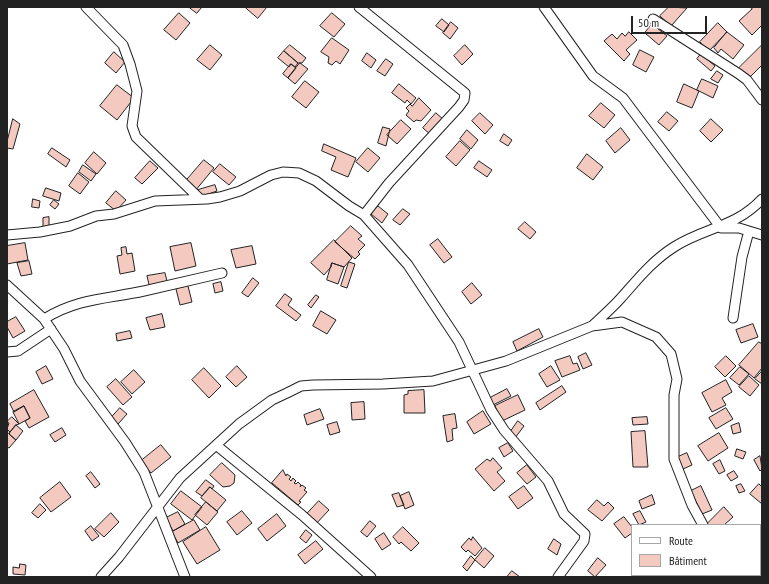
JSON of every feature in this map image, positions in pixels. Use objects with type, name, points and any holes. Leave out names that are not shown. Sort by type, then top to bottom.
[{"type":"street","points":[[86,7],[123,45],[137,91],[132,126],[136,137],[200,199]]},
{"type":"street","points":[[359,7],[373,16],[465,94],[462,103],[390,183],[364,215]]},
{"type":"street","points":[[544,7],[593,76],[622,98],[721,228]]},
{"type":"street","points":[[653,19],[739,74],[750,83],[762,100]]},
{"type":"street","points":[[7,235],[40,232],[70,226],[96,216],[114,214],[155,201],[220,197],[240,191],[271,175],[283,172],[299,173],[316,181],[348,206],[364,215],[408,265],[459,342],[470,370],[491,410],[504,430],[548,482],[564,514],[585,534],[584,541],[558,577]]},
{"type":"street","points":[[592,326],[620,299],[655,260],[696,236],[721,228],[738,219],[762,199]]},
{"type":"street","points":[[721,228],[739,228],[762,235]]},
{"type":"street","points":[[733,318],[742,257],[749,231]]},
{"type":"street","points":[[44,319],[60,309],[79,302],[143,291],[222,273]]},
{"type":"street","points":[[7,285],[44,319],[64,349],[80,381],[125,442],[144,472],[156,507],[186,577]]},
{"type":"street","points":[[100,577],[119,557],[156,507],[180,478],[239,424],[272,400],[301,386],[413,383],[433,381],[506,361],[592,326],[622,322],[656,337],[671,354],[677,379],[674,395],[674,459],[690,500],[702,524]]},
{"type":"street","points":[[7,352],[18,351],[51,329]]},
{"type":"street","points":[[216,445],[302,515],[371,577]]},
{"type":"building","points":[[189,7],[202,7],[197,13]]},
{"type":"building","points":[[245,7],[267,7],[258,18]]},
{"type":"building","points":[[669,7],[687,8],[671,26],[660,16]]},
{"type":"building","points":[[750,7],[762,7],[762,25],[752,35],[739,21],[752,9]]},
{"type":"building","points":[[179,13],[190,23],[176,40],[164,30]]},
{"type":"building","points":[[332,13],[345,24],[334,37],[320,26]]},
{"type":"building","points":[[442,19],[449,25],[444,32],[436,26]]},
{"type":"building","points":[[451,22],[458,28],[450,39],[443,33]]},
{"type":"building","points":[[718,23],[727,32],[709,51],[700,42]]},
{"type":"building","points":[[652,24],[667,36],[659,45],[645,33]]},
{"type":"building","points":[[629,32],[637,40],[626,50],[630,54],[624,61],[604,41],[612,34],[617,39],[622,33],[625,36]]},
{"type":"building","points":[[727,32],[744,45],[733,59],[721,49],[718,53],[714,48]]},
{"type":"building","points":[[332,38],[349,50],[340,64],[336,61],[332,65],[328,63],[329,57],[321,52]]},
{"type":"building","points":[[210,45],[222,55],[210,70],[197,60]]},
{"type":"building","points":[[290,45],[306,58],[302,63],[298,63],[284,51]]},
{"type":"building","points":[[465,45],[473,54],[462,65],[454,56]]},
{"type":"building","points":[[762,45],[762,65],[747,80],[737,70]]},
{"type":"building","points":[[640,50],[654,57],[646,72],[633,65]]},
{"type":"building","points":[[284,51],[298,63],[295,67],[291,64],[289,67],[278,58]]},
{"type":"building","points":[[114,52],[125,62],[116,73],[105,63]]},
{"type":"building","points":[[367,53],[376,60],[371,68],[362,61]]},
{"type":"building","points":[[701,54],[715,66],[711,71],[697,59]]},
{"type":"building","points":[[386,59],[393,64],[385,76],[377,71]]},
{"type":"building","points":[[300,63],[308,69],[295,84],[288,78]]},
{"type":"building","points":[[291,64],[296,68],[288,78],[283,74]]},
{"type":"building","points":[[717,71],[723,75],[718,83],[711,79]]},
{"type":"building","points":[[702,79],[718,86],[713,98],[697,90]]},
{"type":"building","points":[[305,81],[319,92],[306,108],[292,97]]},
{"type":"building","points":[[399,84],[416,98],[411,104],[407,100],[405,103],[392,93]]},
{"type":"building","points":[[684,84],[699,91],[692,108],[677,102]]},
{"type":"building","points":[[117,85],[134,98],[117,120],[100,106]]},
{"type":"building","points":[[419,98],[431,110],[421,121],[416,120],[414,122],[406,115],[409,111],[406,108],[410,104],[412,106]]},
{"type":"building","points":[[601,103],[615,115],[604,128],[589,116]]},
{"type":"building","points":[[667,112],[678,121],[669,131],[658,122]]},
{"type":"building","points":[[436,113],[445,121],[432,136],[423,128]]},
{"type":"building","points":[[480,113],[493,125],[485,134],[472,121]]},
{"type":"building","points":[[13,119],[20,124],[13,149],[7,148],[7,142]]},
{"type":"building","points":[[711,119],[723,130],[711,142],[700,131]]},
{"type":"building","points":[[401,120],[411,129],[397,144],[387,135]]},
{"type":"building","points":[[383,127],[390,129],[386,146],[378,143]]},
{"type":"building","points":[[621,128],[630,140],[615,153],[606,141]]},
{"type":"building","points":[[467,130],[478,140],[471,149],[460,139]]},
{"type":"building","points":[[504,134],[512,140],[508,146],[500,141]]},
{"type":"building","points":[[460,141],[470,150],[456,166],[446,157]]},
{"type":"building","points":[[324,144],[356,158],[348,177],[331,170],[336,157],[322,151]]},
{"type":"building","points":[[52,148],[70,160],[66,167],[48,154]]},
{"type":"building","points":[[368,148],[380,158],[368,172],[356,162]]},
{"type":"building","points":[[94,152],[106,163],[97,174],[85,163]]},
{"type":"building","points":[[587,154],[603,167],[593,180],[577,168]]},
{"type":"building","points":[[204,160],[214,168],[195,191],[185,182]]},
{"type":"building","points":[[150,161],[158,168],[142,184],[135,178]]},
{"type":"building","points":[[479,161],[492,170],[487,177],[474,168]]},
{"type":"building","points":[[220,164],[236,177],[229,185],[213,172]]},
{"type":"building","points":[[83,165],[96,174],[91,181],[79,172]]},
{"type":"building","points":[[78,173],[89,182],[80,194],[69,186]]},
{"type":"building","points":[[215,185],[217,191],[200,197],[198,190]]},
{"type":"building","points":[[46,188],[61,193],[59,201],[43,196]]},
{"type":"building","points":[[116,191],[126,200],[116,211],[106,203]]},
{"type":"building","points":[[33,199],[40,201],[39,208],[32,207]]},
{"type":"building","points":[[54,200],[59,204],[55,209],[50,205]]},
{"type":"building","points":[[378,206],[388,214],[382,223],[371,214]]},
{"type":"building","points":[[403,209],[410,214],[400,225],[393,220]]},
{"type":"building","points":[[49,217],[49,227],[43,227],[43,218]]},
{"type":"building","points":[[525,222],[536,232],[530,239],[518,229]]},
{"type":"building","points":[[351,226],[362,236],[358,239],[365,245],[358,252],[360,254],[355,259],[335,242]]},
{"type":"building","points":[[438,239],[452,257],[444,263],[430,245]]},
{"type":"building","points":[[334,240],[352,258],[344,267],[332,263],[331,267],[324,275],[311,263]]},
{"type":"building","points":[[25,243],[28,260],[7,264],[7,246]]},
{"type":"building","points":[[191,243],[196,266],[175,271],[170,247]]},
{"type":"building","points":[[252,246],[256,264],[236,268],[231,250]]},
{"type":"building","points":[[126,247],[127,254],[132,253],[135,271],[120,274],[117,256],[122,255],[121,248]]},
{"type":"building","points":[[29,261],[32,274],[21,276],[17,263]]},
{"type":"building","points":[[349,262],[355,264],[347,288],[341,286]]},
{"type":"building","points":[[332,263],[344,267],[338,284],[327,280]]},
{"type":"building","points":[[165,273],[168,285],[150,289],[147,276]]},
{"type":"building","points":[[253,278],[259,283],[248,297],[242,293]]},
{"type":"building","points":[[221,282],[223,291],[215,293],[213,284]]},
{"type":"building","points":[[472,283],[482,295],[471,304],[462,292]]},
{"type":"building","points":[[188,286],[192,302],[180,305],[176,289]]},
{"type":"building","points":[[285,294],[292,299],[288,305],[301,315],[296,321],[276,306]]},
{"type":"building","points":[[316,295],[319,297],[311,308],[308,305]]},
{"type":"building","points":[[321,311],[336,320],[327,334],[313,326]]},
{"type":"building","points":[[162,314],[165,327],[150,330],[146,318]]},
{"type":"building","points":[[16,317],[25,331],[13,338],[7,327],[7,322]]},
{"type":"building","points":[[753,324],[758,337],[741,343],[736,330]]},
{"type":"building","points":[[539,329],[543,337],[517,351],[513,342]]},
{"type":"building","points":[[130,331],[132,338],[117,341],[116,334]]},
{"type":"building","points":[[759,342],[762,344],[762,368],[754,378],[739,365]]},
{"type":"building","points":[[586,353],[592,365],[583,369],[578,357]]},
{"type":"building","points":[[570,356],[573,364],[577,363],[580,370],[562,377],[555,361]]},
{"type":"building","points":[[726,356],[736,366],[725,377],[715,367]]},
{"type":"building","points":[[46,366],[53,379],[42,384],[36,372]]},
{"type":"building","points":[[237,366],[247,377],[236,387],[226,377]]},
{"type":"building","points":[[551,366],[560,380],[547,387],[539,374]]},
{"type":"building","points":[[740,367],[749,374],[739,385],[730,378]]},
{"type":"building","points":[[204,368],[221,386],[209,398],[192,380]]},
{"type":"building","points":[[134,370],[145,382],[132,394],[121,382]]},
{"type":"building","points":[[762,371],[762,384],[755,379]]},
{"type":"building","points":[[749,376],[759,385],[750,396],[739,387]]},
{"type":"building","points":[[116,379],[132,397],[123,405],[107,387]]},
{"type":"building","points":[[726,380],[732,392],[722,398],[726,405],[712,412],[702,393]]},
{"type":"building","points":[[562,386],[566,392],[540,410],[536,403]]},
{"type":"building","points":[[507,389],[511,396],[493,405],[490,398]]},
{"type":"building","points":[[34,390],[49,417],[29,428],[25,421],[30,418],[24,406],[14,412],[10,404]]},
{"type":"building","points":[[424,390],[425,413],[404,413],[404,395],[408,394],[408,391]]},
{"type":"building","points":[[518,395],[525,410],[502,421],[495,406]]},
{"type":"building","points":[[364,402],[365,419],[352,420],[351,403]]},
{"type":"building","points":[[24,406],[30,418],[19,424],[13,412]]},
{"type":"building","points":[[120,408],[127,414],[118,424],[111,418]]},
{"type":"building","points":[[726,408],[733,419],[716,429],[709,418]]},
{"type":"building","points":[[320,409],[324,419],[307,425],[304,415]]},
{"type":"building","points":[[483,411],[491,424],[474,434],[467,422]]},
{"type":"building","points":[[455,414],[457,428],[452,429],[453,440],[447,442],[443,416]]},
{"type":"building","points":[[12,417],[19,424],[16,425],[10,432],[7,429],[9,423],[7,422]]},
{"type":"building","points":[[647,417],[648,424],[633,425],[632,418]]},
{"type":"building","points":[[518,421],[524,426],[515,438],[509,434]]},
{"type":"building","points":[[337,422],[340,432],[330,435],[327,425]]},
{"type":"building","points":[[739,423],[741,432],[733,434],[731,426]]},
{"type":"building","points":[[16,425],[23,431],[16,440],[9,434]]},
{"type":"building","points":[[62,428],[66,435],[55,442],[50,435]]},
{"type":"building","points":[[7,429],[10,432],[9,434],[16,440],[9,448],[7,447]]},
{"type":"building","points":[[645,431],[648,467],[633,467],[631,432]]},
{"type":"building","points":[[719,433],[728,448],[708,461],[698,446]]},
{"type":"building","points":[[508,443],[513,451],[504,457],[499,448]]},
{"type":"building","points":[[161,445],[171,457],[151,473],[141,461]]},
{"type":"building","points":[[737,449],[746,452],[743,459],[735,456]]},
{"type":"building","points":[[687,453],[692,465],[683,469],[678,457]]},
{"type":"building","points":[[760,456],[762,469],[760,471],[754,460]]},
{"type":"building","points":[[493,458],[502,468],[497,472],[505,481],[494,491],[475,469],[487,459],[490,461]]},
{"type":"building","points":[[720,460],[725,471],[719,474],[713,464]]},
{"type":"building","points":[[222,463],[235,475],[234,483],[230,486],[223,487],[210,475]]},
{"type":"building","points":[[527,465],[536,477],[527,484],[517,473]]},
{"type":"building","points":[[283,470],[286,476],[287,474],[291,477],[289,479],[291,481],[293,478],[296,481],[294,483],[296,484],[298,482],[301,485],[300,487],[302,485],[306,488],[304,490],[307,492],[299,501],[301,502],[298,505],[272,483]]},
{"type":"building","points":[[734,471],[738,477],[731,481],[727,475]]},
{"type":"building","points":[[91,472],[100,484],[95,488],[86,476]]},
{"type":"building","points":[[206,480],[214,486],[212,489],[210,487],[202,496],[196,492]]},
{"type":"building","points":[[60,482],[71,497],[51,512],[40,498]]},
{"type":"building","points":[[741,484],[745,491],[739,493],[736,486]]},
{"type":"building","points":[[759,484],[762,487],[762,504],[750,494]]},
{"type":"building","points":[[524,486],[533,498],[518,509],[509,497]]},
{"type":"building","points":[[701,486],[712,510],[702,514],[691,491]]},
{"type":"building","points":[[210,487],[226,500],[217,511],[201,498]]},
{"type":"building","points":[[181,491],[202,507],[192,520],[171,504]]},
{"type":"building","points":[[409,492],[414,505],[405,509],[400,496]]},
{"type":"building","points":[[399,493],[404,505],[397,507],[392,495]]},
{"type":"building","points":[[652,495],[655,504],[642,509],[639,501]]},
{"type":"building","points":[[597,500],[604,506],[608,502],[614,508],[602,521],[588,510]]},
{"type":"building","points":[[319,501],[329,510],[314,526],[304,517]]},
{"type":"building","points":[[206,502],[218,512],[207,525],[195,515]]},
{"type":"building","points":[[40,504],[46,510],[38,518],[32,513]]},
{"type":"building","points":[[724,507],[733,517],[725,524],[707,524]]},
{"type":"building","points":[[242,511],[252,523],[237,535],[227,522]]},
{"type":"building","points":[[640,511],[646,522],[638,524],[633,514]]},
{"type":"building","points":[[178,512],[185,524],[173,531],[166,518]]},
{"type":"building","points":[[111,513],[119,522],[104,537],[95,529]]},
{"type":"building","points":[[277,514],[286,526],[267,541],[258,529]]},
{"type":"building","points":[[624,517],[631,526],[631,534],[625,538],[614,524]]},
{"type":"building","points":[[194,520],[200,530],[178,543],[172,532]]},
{"type":"building","points":[[370,521],[376,526],[367,537],[361,532]]},
{"type":"building","points":[[91,526],[99,536],[92,541],[85,531]]},
{"type":"building","points":[[206,527],[220,550],[197,564],[183,542]]},
{"type":"building","points":[[403,527],[419,543],[411,551],[401,542],[399,544],[393,537]]},
{"type":"building","points":[[306,530],[312,535],[306,543],[300,538]]},
{"type":"building","points":[[384,533],[391,544],[382,550],[375,539]]},
{"type":"building","points":[[473,537],[482,548],[475,556],[468,550],[466,552],[461,547],[469,538],[471,540]]},
{"type":"building","points":[[554,539],[561,544],[557,555],[548,549]]},
{"type":"building","points":[[316,541],[323,549],[305,564],[298,555]]},
{"type":"building","points":[[485,548],[494,556],[484,568],[475,560]]},
{"type":"building","points":[[471,556],[475,560],[467,571],[463,567]]},
{"type":"building","points":[[598,558],[606,565],[595,577],[588,571]]},
{"type":"building","points":[[20,564],[26,565],[25,575],[13,574],[13,567],[19,568]]},
{"type":"building","points":[[512,571],[520,577],[507,577]]}]
